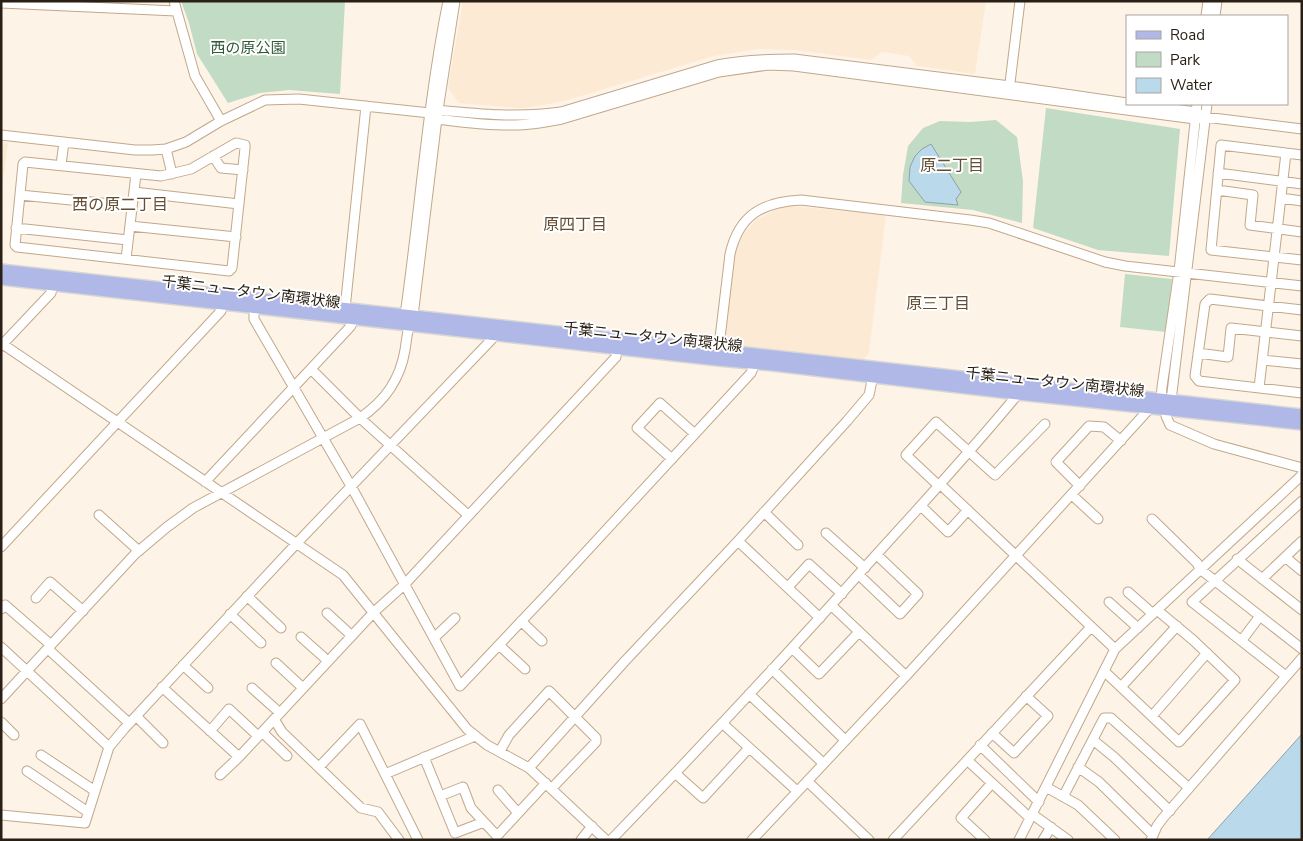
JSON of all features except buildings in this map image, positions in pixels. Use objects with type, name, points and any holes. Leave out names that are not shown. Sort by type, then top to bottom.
[{"type":"main road","name":"千葉ニュータウン南環状線","points":[[1,270],[345,309],[493,334],[618,348],[718,355],[755,363],[874,373],[1018,394],[1151,407],[1166,403],[1302,424]]},
{"type":"main road","name":"千葉ニュータウン南環状線","points":[[1,279],[354,318],[409,319],[874,373],[1302,415]]},
{"type":"street","points":[[174,1],[195,76],[221,121]]},
{"type":"street","points":[[1,699],[138,551],[167,527],[193,508],[360,418],[378,404],[394,384],[405,352],[435,114],[440,42],[448,1]]},
{"type":"street","points":[[435,114],[456,1]]},
{"type":"street","points":[[1009,90],[1020,1]]},
{"type":"street","points":[[1206,15],[1208,1]]},
{"type":"street","points":[[1215,15],[1217,1]]},
{"type":"street","points":[[1,3],[176,11]]},
{"type":"street","points":[[1,135],[135,150],[166,149],[186,142],[258,102],[275,98],[435,114],[541,115],[561,112],[717,65],[739,60],[768,58],[794,59],[1009,90],[1126,104]]},
{"type":"street","points":[[1009,90],[1126,102]]},
{"type":"street","points":[[1136,105],[1196,112]]},
{"type":"street","points":[[1143,105],[1196,112],[1205,117],[1302,129]]},
{"type":"street","points":[[1207,105],[1183,272],[1166,403],[1166,416],[1170,425],[1214,444],[1302,468]]},
{"type":"street","points":[[345,309],[366,106]]},
{"type":"street","points":[[1183,272],[1196,112]]},
{"type":"street","points":[[61,165],[64,142]]},
{"type":"street","points":[[236,143],[243,144],[246,148],[232,268],[229,271],[17,247],[15,245],[16,228],[23,164],[25,162],[61,165],[161,176],[191,169],[236,143]]},
{"type":"street","points":[[1302,155],[1221,145],[1212,250],[1302,260]]},
{"type":"street","points":[[166,149],[172,174]]},
{"type":"street","points":[[1260,388],[1286,153]]},
{"type":"street","points":[[213,156],[221,168],[243,170]]},
{"type":"street","points":[[126,260],[136,174]]},
{"type":"street","points":[[1218,174],[1302,184]]},
{"type":"street","points":[[1217,190],[1253,195],[1250,225],[1302,232]]},
{"type":"street","points":[[134,192],[239,204]]},
{"type":"street","points":[[20,195],[132,206]]},
{"type":"street","points":[[1281,198],[1302,201]]},
{"type":"street","points":[[718,355],[733,241],[739,229],[749,217],[762,208],[780,201],[800,200],[989,223],[1105,262],[1183,272],[1271,279],[1302,286]]},
{"type":"street","points":[[130,226],[236,237]]},
{"type":"street","points":[[16,228],[128,240]]},
{"type":"street","points":[[53,284],[51,293],[2,344],[343,575],[467,729],[475,736],[529,768],[606,840]]},
{"type":"street","points":[[1302,310],[1210,299],[1205,304],[1195,376],[1199,381],[1302,393]]},
{"type":"street","points":[[1,547],[221,311],[223,303]]},
{"type":"street","points":[[254,307],[254,319],[351,486],[460,686],[751,373],[755,363]]},
{"type":"street","points":[[205,482],[312,369],[350,327],[354,318]]},
{"type":"street","points":[[1198,353],[1228,357],[1231,328],[1302,336]]},
{"type":"street","points":[[1,816],[86,823],[109,747],[246,596],[391,446],[492,338],[493,334]]},
{"type":"street","points":[[220,775],[374,612],[404,585],[616,356],[618,348]]},
{"type":"street","points":[[1263,360],[1302,364]]},
{"type":"street","points":[[312,369],[360,418],[468,515]]},
{"type":"street","points":[[529,768],[625,661],[738,541],[869,395],[874,373]]},
{"type":"street","points":[[611,840],[832,606],[970,452],[1018,394]]},
{"type":"street","points":[[672,459],[637,428],[660,403],[695,434]]},
{"type":"street","points":[[752,840],[906,676],[1151,407]]},
{"type":"street","points":[[1045,424],[995,475],[936,422],[906,455],[1017,555],[1115,649]]},
{"type":"street","points":[[1080,486],[1056,462],[1089,426],[1104,427],[1121,441]]},
{"type":"street","points":[[1019,840],[1115,649],[1302,475]]},
{"type":"street","points":[[1072,495],[1098,519]]},
{"type":"street","points":[[1286,676],[1192,602],[1302,501]]},
{"type":"street","points":[[921,506],[948,532],[968,510]]},
{"type":"street","points":[[764,512],[798,545]]},
{"type":"street","points":[[99,515],[138,551]]},
{"type":"street","points":[[1152,519],[1197,563],[1200,569],[1302,649]]},
{"type":"street","points":[[826,533],[900,614],[918,594],[877,555]]},
{"type":"street","points":[[738,541],[820,618]]},
{"type":"street","points":[[1262,579],[1302,541]]},
{"type":"street","points":[[1285,557],[1302,571]]},
{"type":"street","points":[[1237,560],[1302,610]]},
{"type":"street","points":[[788,587],[809,564],[842,594]]},
{"type":"street","points":[[36,598],[50,582],[83,611]]},
{"type":"street","points":[[1104,671],[1179,742],[1235,680],[1177,626],[1128,592]]},
{"type":"street","points":[[246,596],[281,628]]},
{"type":"street","points":[[1109,602],[1138,628]]},
{"type":"street","points":[[1,609],[5,605],[129,723]]},
{"type":"street","points":[[832,606],[906,676]]},
{"type":"street","points":[[327,613],[352,636]]},
{"type":"street","points":[[230,614],[261,643]]},
{"type":"street","points":[[1242,640],[1260,616]]},
{"type":"street","points":[[434,638],[455,618]]},
{"type":"street","points":[[521,622],[542,641]]},
{"type":"street","points":[[1122,687],[1177,626]]},
{"type":"street","points":[[893,840],[1091,627]]},
{"type":"street","points":[[792,648],[819,674],[859,632]]},
{"type":"street","points":[[302,637],[328,661]]},
{"type":"street","points":[[498,645],[525,669]]},
{"type":"street","points":[[1,647],[109,747]]},
{"type":"street","points":[[1152,715],[1207,653]]},
{"type":"street","points":[[1078,768],[1099,782],[1152,837],[1157,826],[1170,810],[1302,658]]},
{"type":"street","points":[[276,663],[303,688]]},
{"type":"street","points":[[183,665],[208,688]]},
{"type":"street","points":[[772,669],[845,740]]},
{"type":"street","points":[[162,687],[239,757]]},
{"type":"street","points":[[252,688],[277,716],[282,732],[362,808],[378,812],[399,840]]},
{"type":"street","points":[[440,796],[463,787],[471,808],[497,836],[518,813],[596,742],[596,738],[549,691],[509,735],[500,751]]},
{"type":"street","points":[[749,694],[823,763]]},
{"type":"street","points":[[992,733],[1014,753],[1048,716],[1026,696]]},
{"type":"street","points":[[210,731],[229,709],[287,756]]},
{"type":"street","points":[[136,716],[163,743]]},
{"type":"street","points":[[1064,795],[1104,718],[1111,718],[1189,788]]},
{"type":"street","points":[[1,722],[14,735]]},
{"type":"street","points":[[318,767],[360,724],[418,840]]},
{"type":"street","points":[[722,724],[797,791]]},
{"type":"street","points":[[385,774],[475,736]]},
{"type":"street","points":[[1093,740],[1114,757],[1170,810]]},
{"type":"street","points":[[980,746],[1039,802]]},
{"type":"street","points":[[675,773],[704,798],[749,748]]},
{"type":"street","points":[[41,755],[95,791]]},
{"type":"street","points":[[424,758],[455,832],[484,822]]},
{"type":"street","points":[[967,760],[1031,816],[1051,827],[1068,840]]},
{"type":"street","points":[[27,771],[88,812]]},
{"type":"street","points":[[806,781],[869,840]]},
{"type":"street","points":[[985,840],[961,818],[992,783]]},
{"type":"street","points":[[1046,787],[1064,795],[1115,840]]},
{"type":"street","points":[[498,790],[518,813]]},
{"type":"street","points":[[581,840],[592,826]]},
{"type":"street","points":[[1043,840],[1051,827]]},
{"type":"shaded area","points":[[463,1],[986,1],[975,74],[917,66],[909,56],[882,52],[871,60],[795,50],[758,49],[714,56],[564,101],[520,108],[459,103],[448,88]]},
{"type":"shaded area","points":[[1,142],[8,143],[1,195]]},
{"type":"shaded area","points":[[791,206],[886,215],[869,353],[862,361],[739,347],[731,345],[727,340],[726,333],[738,241],[756,220],[781,207]]},
{"type":"green space","name":"西の原公園","points":[[181,1],[345,1],[340,94],[289,90],[260,93],[228,103],[197,54]]},
{"type":"green space","points":[[1046,108],[1180,129],[1169,256],[1098,250],[1033,228]]},
{"type":"green space","points":[[996,120],[1017,137],[1023,181],[1022,223],[973,210],[901,203],[908,146],[923,128],[940,121],[970,122]]},
{"type":"green space","points":[[1125,274],[1172,279],[1166,332],[1120,327]]},
{"type":"water","points":[[931,144],[961,192],[956,199],[958,205],[925,202],[909,181],[910,167],[915,156]]},
{"type":"water","points":[[1302,734],[1302,840],[1207,840]]},
{"type":"district","name":"原二丁目","points":[[952,166]]},
{"type":"district","name":"西の原二丁目","points":[[120,205]]},
{"type":"district","name":"原四丁目","points":[[575,225]]},
{"type":"district","name":"原三丁目","points":[[938,304]]}]
